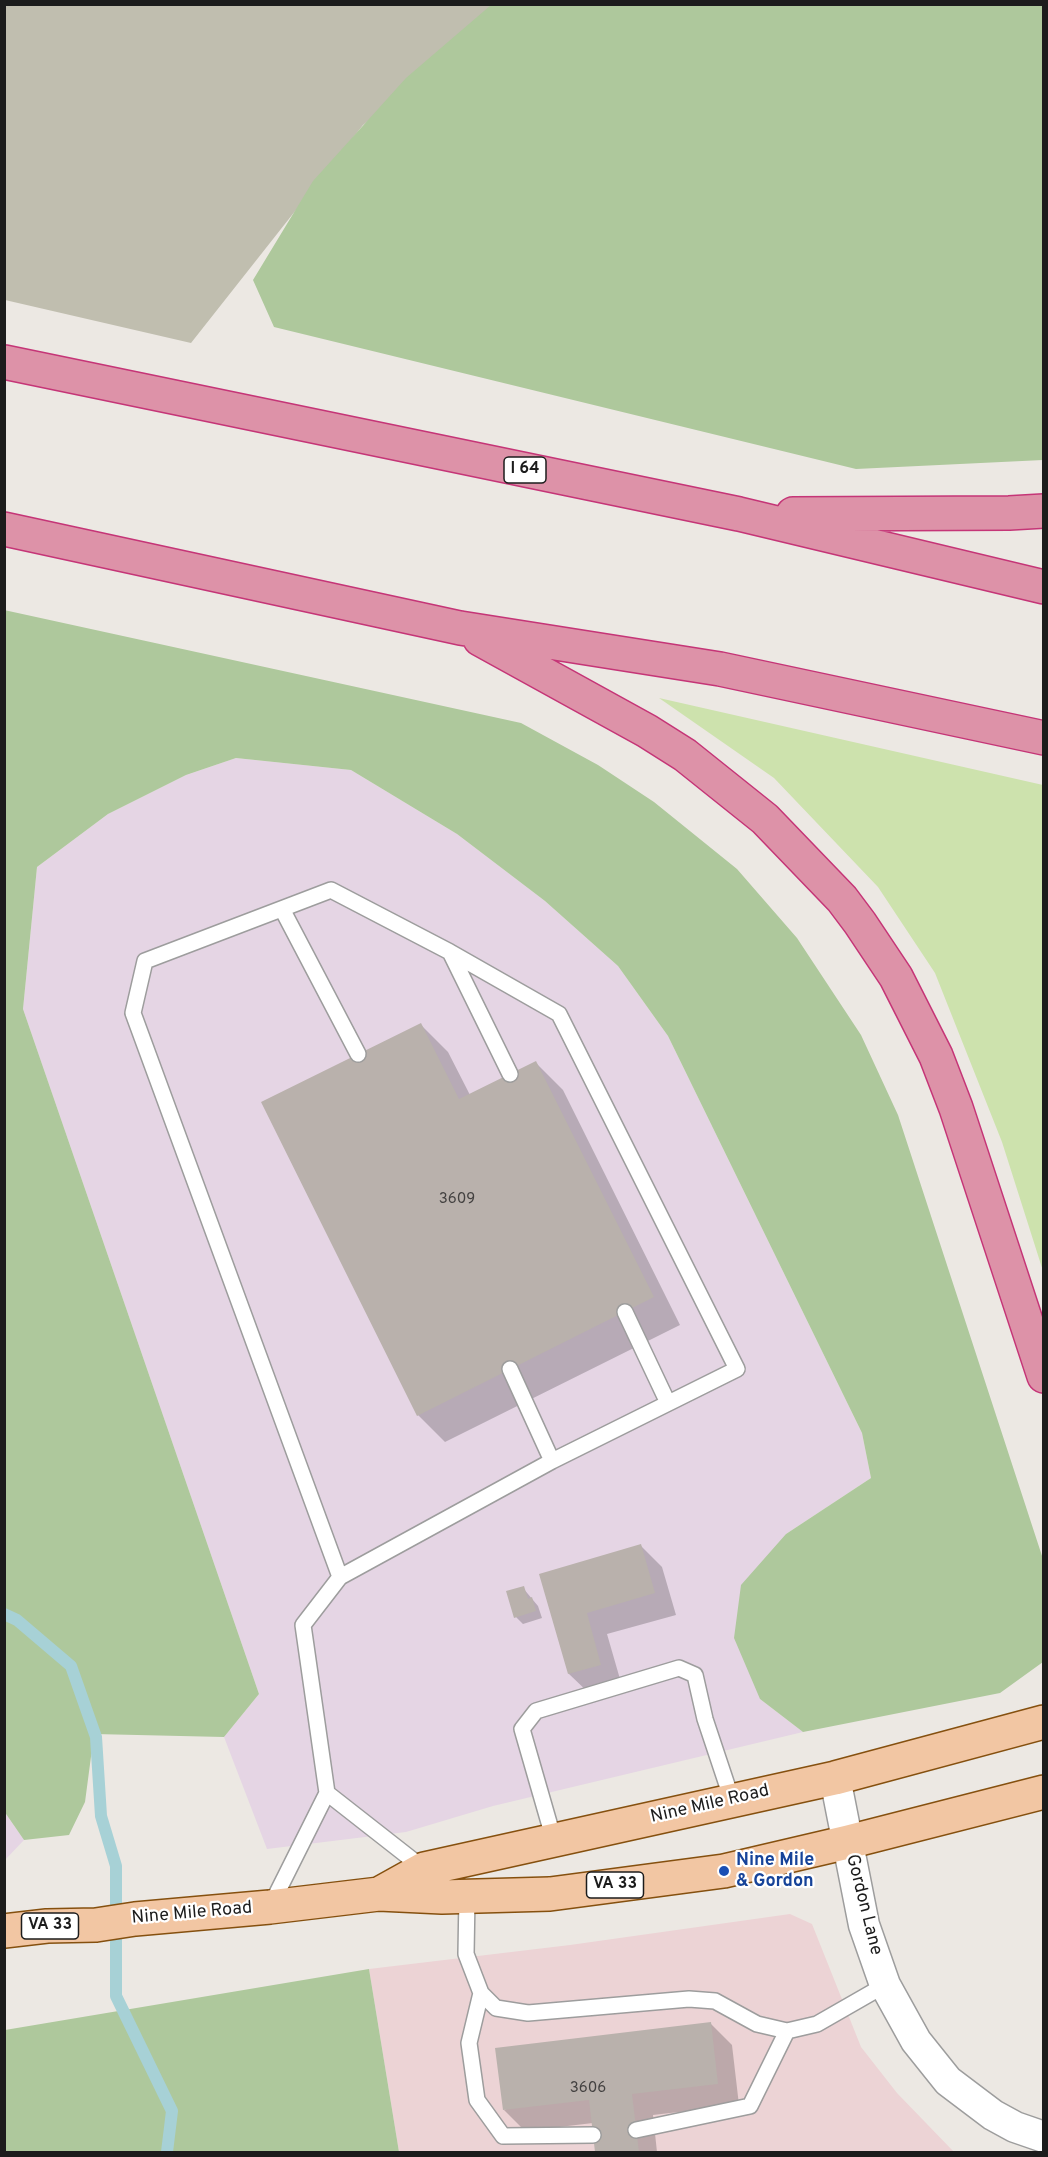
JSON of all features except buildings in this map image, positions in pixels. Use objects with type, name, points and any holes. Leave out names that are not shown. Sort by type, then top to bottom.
[{"type":"highway","name":"I 64","points":[[4,362],[739,514],[1044,587]]},
{"type":"highway","points":[[739,514],[1044,511]]},
{"type":"highway","points":[[4,529],[460,628],[720,669],[1044,738]]},
{"type":"highway","points":[[460,628],[637,725],[685,755],[765,819],[842,899],[896,977],[936,1056],[960,1119],[1044,1376]]},
{"type":"main road","name":"Nine Mile Road","points":[[379,1894],[424,1869],[835,1778],[1044,1722]]},
{"type":"main road","name":"Nine Mile Road","points":[[4,1931],[47,1926],[96,1925],[379,1894],[442,1897],[550,1894],[724,1871],[1044,1792]]},
{"type":"street","name":"Gordon Lane","points":[[835,1778],[864,1925],[885,1985],[916,2041],[948,2081],[993,2115],[1015,2127],[1044,2137]]},
{"type":"lane","points":[[270,1907],[327,1793],[303,1625],[340,1577],[552,1461],[737,1369],[559,1014],[450,952],[331,890],[145,961],[134,1013],[340,1577]]},
{"type":"lane","points":[[282,909],[358,1054]]},
{"type":"lane","points":[[450,952],[510,1074]]},
{"type":"lane","points":[[625,1312],[668,1403]]},
{"type":"lane","points":[[510,1369],[552,1461]]},
{"type":"lane","points":[[554,1840],[522,1729],[536,1711],[679,1668],[695,1675],[705,1719],[732,1800]]},
{"type":"lane","points":[[327,1793],[424,1869]]},
{"type":"lane","points":[[467,1896],[466,1954],[481,1992],[496,2008],[528,2013],[689,1999],[716,2001],[757,2024],[787,2031],[817,2024],[885,1985]]},
{"type":"lane","points":[[481,1992],[469,2043],[477,2100],[503,2136],[593,2135]]},
{"type":"lane","points":[[636,2130],[750,2106],[787,2031]]},
{"type":"shaded area","points":[[5,5],[511,5],[363,125],[191,343],[5,300]]},
{"type":"shaded area","points":[[236,758],[351,770],[457,834],[545,901],[618,966],[668,1036],[862,1433],[871,1478],[786,1534],[760,1699],[803,1732],[493,1806],[406,1832],[267,1849],[224,1737],[259,1694],[23,1009],[37,867],[108,814],[186,775]]},
{"type":"shaded area","points":[[4,1811],[24,1840],[5,1860],[4,1860]]},
{"type":"shaded area","points":[[790,1914],[812,1924],[861,2047],[897,2093],[954,2152],[399,2152],[369,1969],[570,1945]]},
{"type":"green space","points":[[491,5],[1043,5],[1043,460],[856,469],[274,327],[253,280],[313,181],[406,78]]},
{"type":"green space","points":[[4,610],[521,723],[598,765],[654,802],[737,869],[797,938],[861,1035],[898,1115],[1043,1559],[1043,1662],[1000,1693],[803,1732],[760,1699],[734,1638],[741,1585],[786,1534],[871,1478],[862,1433],[668,1036],[618,966],[545,901],[457,834],[351,770],[236,758],[186,775],[108,814],[37,867],[23,1009],[259,1694],[224,1737],[94,1734],[85,1802],[69,1835],[24,1840],[4,1811]]},
{"type":"green space","points":[[659,698],[1043,785],[1043,1271],[1002,1142],[935,973],[878,887],[774,778]]},
{"type":"green space","points":[[369,1969],[399,2152],[5,2152],[5,2030]]},
{"type":"waterway","points":[[4,1614],[17,1620],[71,1666],[96,1737],[101,1816],[116,1866],[116,1996],[172,2111],[167,2152]]},
{"type":"place","name":"Nine Mile & Gordon","points":[[724,1871]]}]
